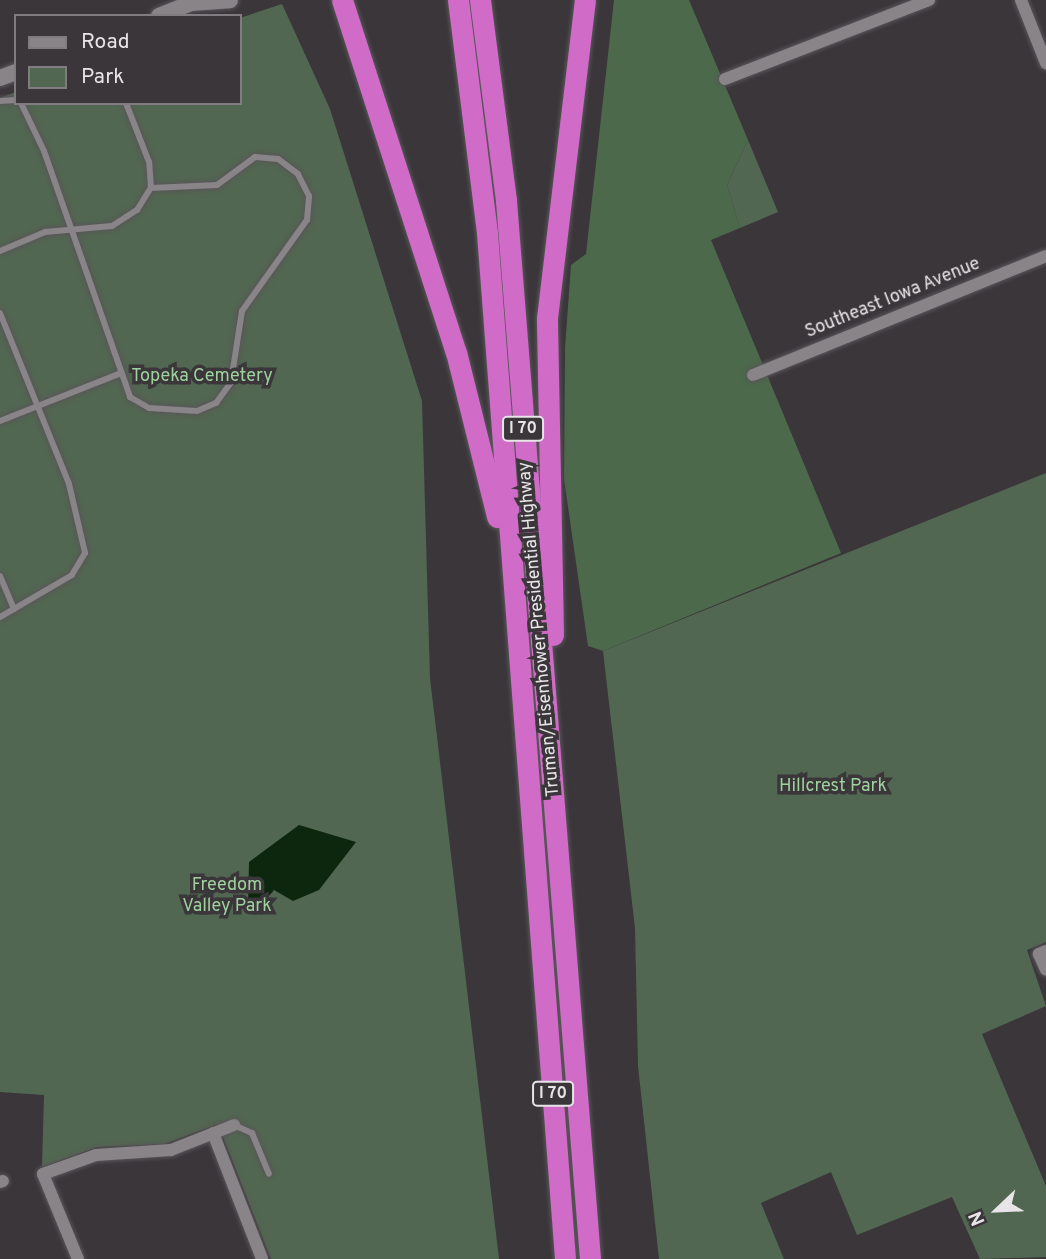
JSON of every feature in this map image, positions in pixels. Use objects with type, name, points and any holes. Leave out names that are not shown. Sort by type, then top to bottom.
[{"type":"highway","points":[[342,0],[456,352],[512,554]]},
{"type":"highway","name":"Truman/Eisenhower Presidential Highway","points":[[458,0],[486,220],[565,1259]]},
{"type":"highway","name":"Truman/Eisenhower Presidential Highway","points":[[480,0],[506,201],[590,1259]]},
{"type":"highway","points":[[560,858],[545,365],[585,0]]},
{"type":"main road","points":[[163,14],[192,1],[230,0]]},
{"type":"street","points":[[724,79],[929,0]]},
{"type":"street","points":[[1021,0],[1046,63]]},
{"type":"street","name":"Southeast Iowa Avenue","points":[[753,375],[1046,256]]},
{"type":"street","points":[[1042,952],[1046,970]]},
{"type":"street","points":[[78,1259],[43,1174],[96,1155],[171,1150],[234,1125]]},
{"type":"street","points":[[213,1133],[262,1259]]},
{"type":"lane","points":[[22,105],[71,228],[130,397],[149,408],[174,413],[216,403],[231,382],[242,311],[307,220],[309,195],[299,174],[278,159],[255,158],[217,185],[151,188]]},
{"type":"lane","points":[[0,251],[71,228],[112,226],[137,210],[151,188],[149,162],[127,105]]},
{"type":"lane","points":[[0,313],[39,405],[79,515],[85,553],[72,575],[0,617]]},
{"type":"lane","points":[[0,421],[121,373]]},
{"type":"lane","points":[[0,576],[14,610]]},
{"type":"lane","points":[[234,1125],[252,1133],[269,1174]]},
{"type":"green space","points":[[282,4],[330,109],[422,401],[430,678],[499,1259],[271,1259],[218,1124],[164,1144],[97,1147],[42,1167],[44,1095],[0,1092],[0,98],[14,93],[14,105],[242,105],[242,17]]},
{"type":"green space","points":[[748,140],[778,212],[740,228],[727,185]]},
{"type":"green space","name":"Hillcrest Park","points":[[1046,473],[1046,942],[1027,950],[1046,1006],[982,1034],[1046,1186],[1046,1257],[980,1259],[952,1197],[857,1235],[831,1172],[761,1203],[784,1259],[659,1259],[638,1066],[635,928],[603,651]]},
{"type":"shaded area","points":[[614,0],[689,0],[748,140],[727,185],[740,228],[711,240],[841,553],[603,651],[588,646],[564,479],[565,348],[571,265],[586,254]]},
{"type":"shaded area","points":[[299,825],[356,842],[319,890],[293,901],[274,890],[256,911],[248,907],[249,862]]},
{"type":"park label","name":"Topeka Cemetery","points":[[202,377]]},
{"type":"park label","name":"Freedom Valley Park","points":[[227,897]]}]
